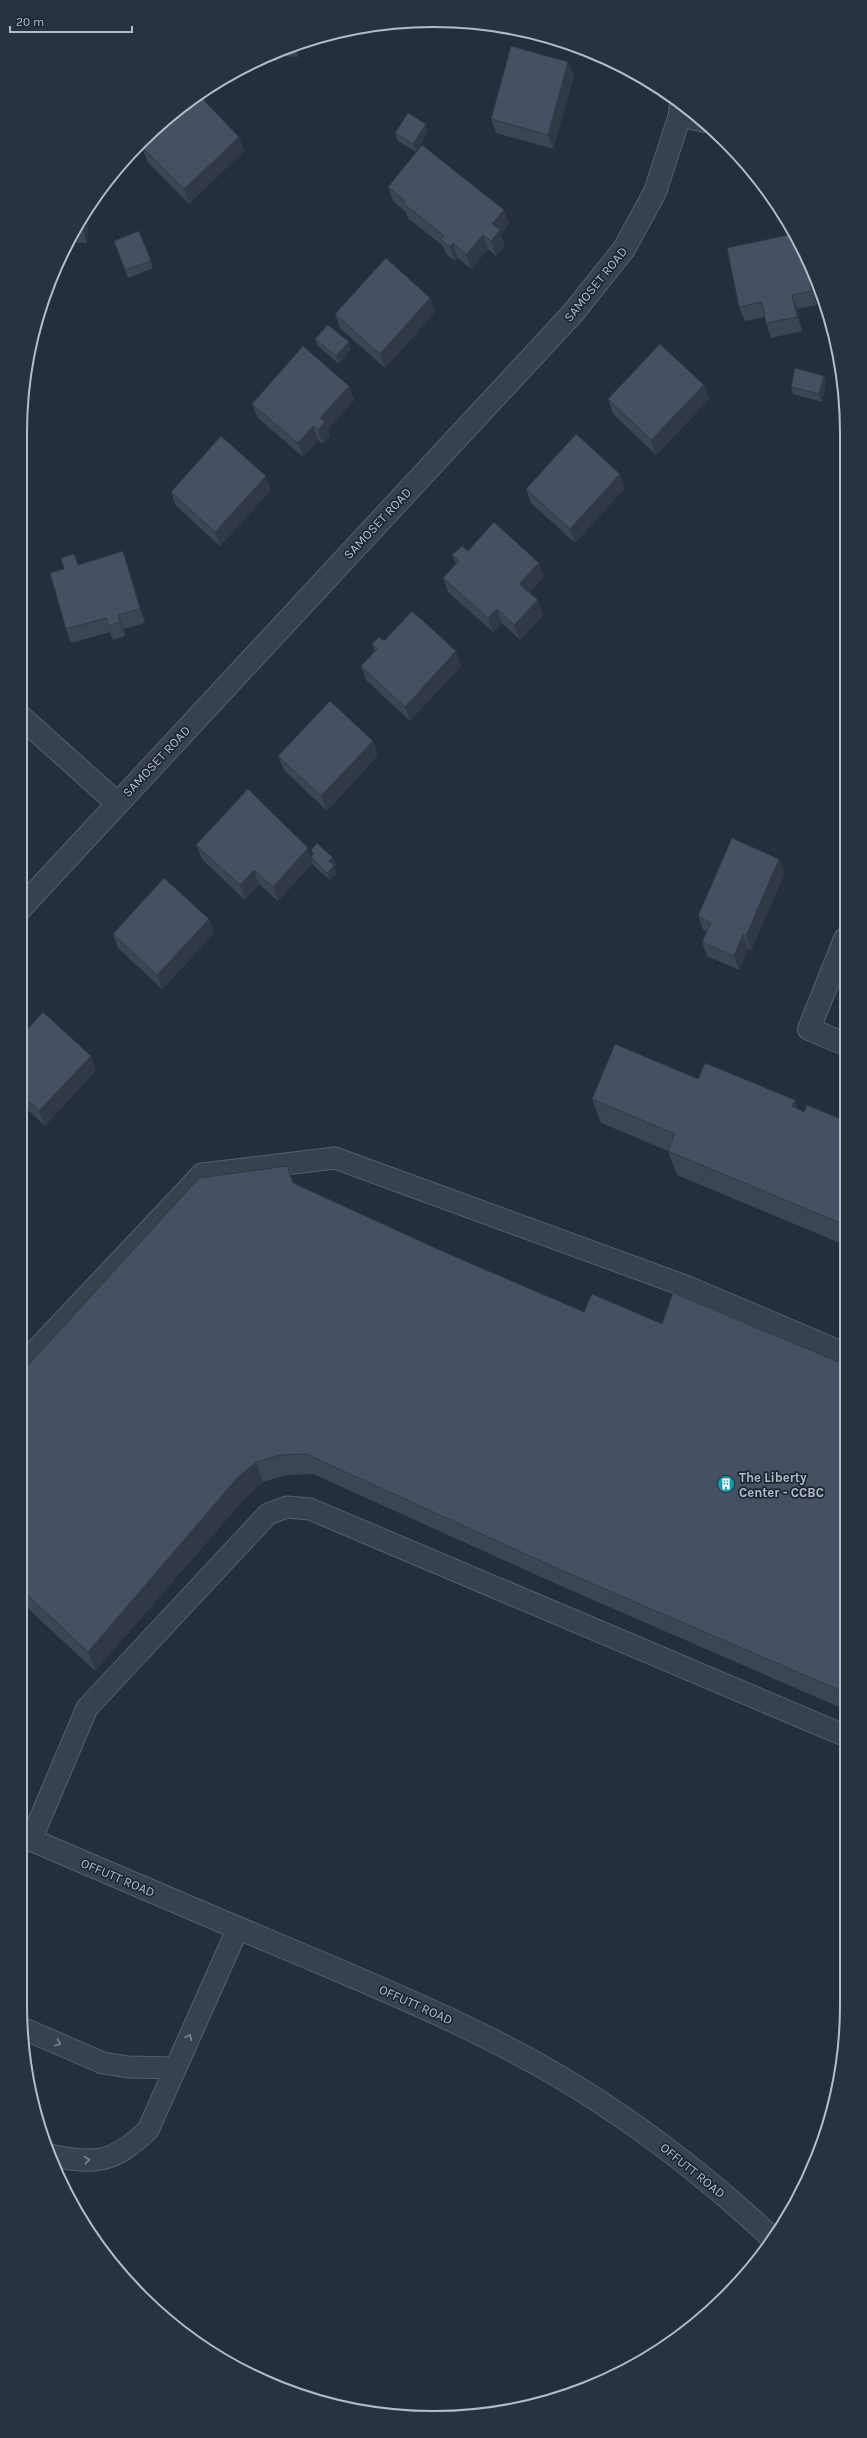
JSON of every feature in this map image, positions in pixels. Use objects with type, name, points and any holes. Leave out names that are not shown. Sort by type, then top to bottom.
[{"type":"street","name":"SAMOSET ROAD","points":[[27,901],[573,313],[624,249],[655,192],[681,111]]},
{"type":"street","points":[[27,722],[117,803]]},
{"type":"street","points":[[840,951],[808,1029],[840,1042]]},
{"type":"street","name":"OFFUTT ROAD","points":[[27,1838],[382,1989],[470,2029],[537,2064],[596,2099],[651,2137],[706,2180],[768,2235]]},
{"type":"lane","points":[[27,1360],[202,1174],[335,1158],[688,1287],[840,1351]]},
{"type":"lane","points":[[27,1836],[87,1708],[268,1514],[286,1507],[310,1509],[840,1733]]},
{"type":"lane","points":[[57,2157],[78,2161],[110,2158],[129,2148],[148,2130],[238,1928]]},
{"type":"lane","points":[[28,2031],[103,2062],[128,2067],[175,2068]]},
{"type":"building","points":[[511,46],[568,62],[548,135],[491,119]]},
{"type":"building","points":[[203,99],[239,137],[184,189],[144,149],[165,128]]},
{"type":"building","points":[[408,113],[426,124],[413,144],[395,133]]},
{"type":"building","points":[[422,145],[504,210],[492,224],[500,230],[491,241],[483,235],[466,255],[453,243],[450,247],[441,240],[444,236],[403,203],[405,201],[388,187]]},
{"type":"building","points":[[139,231],[151,261],[125,270],[114,241]]},
{"type":"building","points":[[788,235],[809,278],[812,291],[792,295],[797,317],[766,323],[762,302],[739,307],[727,248]]},
{"type":"building","points":[[386,258],[430,298],[380,354],[335,314]]},
{"type":"building","points":[[328,325],[349,342],[336,356],[315,339]]},
{"type":"building","points":[[660,344],[704,385],[651,440],[608,399]]},
{"type":"building","points":[[303,346],[349,386],[320,418],[325,422],[318,430],[313,426],[298,443],[252,404]]},
{"type":"building","points":[[795,368],[824,376],[819,394],[791,387]]},
{"type":"building","points":[[576,434],[620,474],[570,529],[526,489]]},
{"type":"building","points":[[221,436],[266,476],[215,532],[171,492]]},
{"type":"building","points":[[494,522],[539,563],[519,584],[538,600],[514,625],[497,609],[488,618],[443,578],[459,561],[452,555],[462,546],[468,551]]},
{"type":"building","points":[[123,551],[140,609],[118,615],[120,622],[108,626],[106,618],[66,629],[50,573],[64,569],[61,558],[74,554],[78,565]]},
{"type":"building","points":[[412,611],[456,651],[405,707],[361,666],[377,649],[372,644],[379,637],[384,641]]},
{"type":"building","points":[[330,701],[373,741],[321,796],[278,756]]},
{"type":"building","points":[[248,789],[308,848],[273,887],[254,870],[240,885],[196,845]]},
{"type":"building","points":[[732,838],[779,859],[746,936],[743,934],[734,956],[702,942],[711,923],[698,916]]},
{"type":"building","points":[[317,843],[333,858],[329,861],[334,866],[327,873],[311,857],[314,853],[311,850]]},
{"type":"building","points":[[164,878],[209,919],[157,975],[113,934]]},
{"type":"building","points":[[43,1012],[91,1056],[39,1111],[27,1100],[27,1030]]},
{"type":"building","points":[[615,1044],[698,1079],[705,1063],[795,1100],[792,1106],[804,1112],[807,1105],[840,1119],[840,1223],[668,1151],[675,1134],[592,1099]]},
{"type":"building","points":[[287,1166],[293,1183],[444,1252],[584,1312],[592,1294],[662,1324],[673,1293],[840,1363],[840,1690],[554,1567],[306,1454],[280,1455],[256,1462],[238,1477],[88,1652],[27,1595],[27,1366],[199,1178]]},
{"type":"place","name":"The Liberty Center - CCBC","points":[[726,1484]]}]
